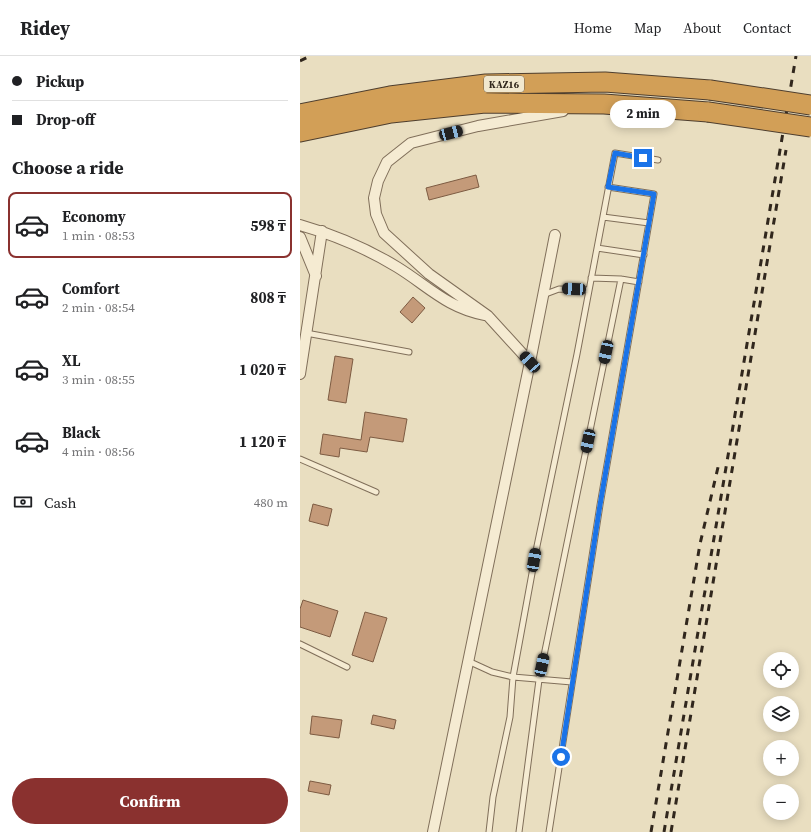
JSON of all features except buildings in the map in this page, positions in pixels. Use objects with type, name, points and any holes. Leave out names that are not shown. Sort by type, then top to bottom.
[{"type":"highway","name":"KAZ16","points":[[300,114],[390,96],[486,84],[604,82],[710,90],[811,105]]},
{"type":"highway","name":"KAZ16","points":[[300,132],[391,113],[485,103],[604,104],[708,112],[811,127]]},
{"type":"street","points":[[530,362],[488,316],[429,274],[384,233],[376,214],[374,198],[378,181],[387,162],[411,143],[478,126],[604,104]]},
{"type":"street","points":[[300,225],[352,242],[398,268],[437,296],[473,313],[488,316]]},
{"type":"street","points":[[300,374],[316,278],[322,231]]},
{"type":"street","points":[[433,832],[555,235]]},
{"type":"street","points":[[300,237],[316,278]]},
{"type":"lane","points":[[489,832],[493,797],[510,717],[513,677],[537,546],[615,153],[658,160]]},
{"type":"lane","points":[[549,832],[599,513],[654,194],[608,187]]},
{"type":"lane","points":[[603,217],[649,223]]},
{"type":"lane","points":[[597,248],[644,255]]},
{"type":"lane","points":[[591,278],[621,279],[639,282]]},
{"type":"lane","points":[[519,832],[539,680],[621,279]]},
{"type":"lane","points":[[542,295],[560,288],[589,290]]},
{"type":"lane","points":[[306,333],[409,352]]},
{"type":"lane","points":[[300,459],[376,492]]},
{"type":"lane","points":[[300,644],[347,667]]},
{"type":"lane","points":[[468,661],[492,672],[513,677],[572,682]]},
{"type":"railway","points":[[300,61],[310,56]]},
{"type":"railway","points":[[664,832],[796,56]]},
{"type":"railway","points":[[671,832],[786,150]]},
{"type":"railway","points":[[651,832],[700,544],[719,463]]},
{"type":"route","points":[[561,757],[600,505],[654,194],[608,187],[615,153],[643,158]]}]
